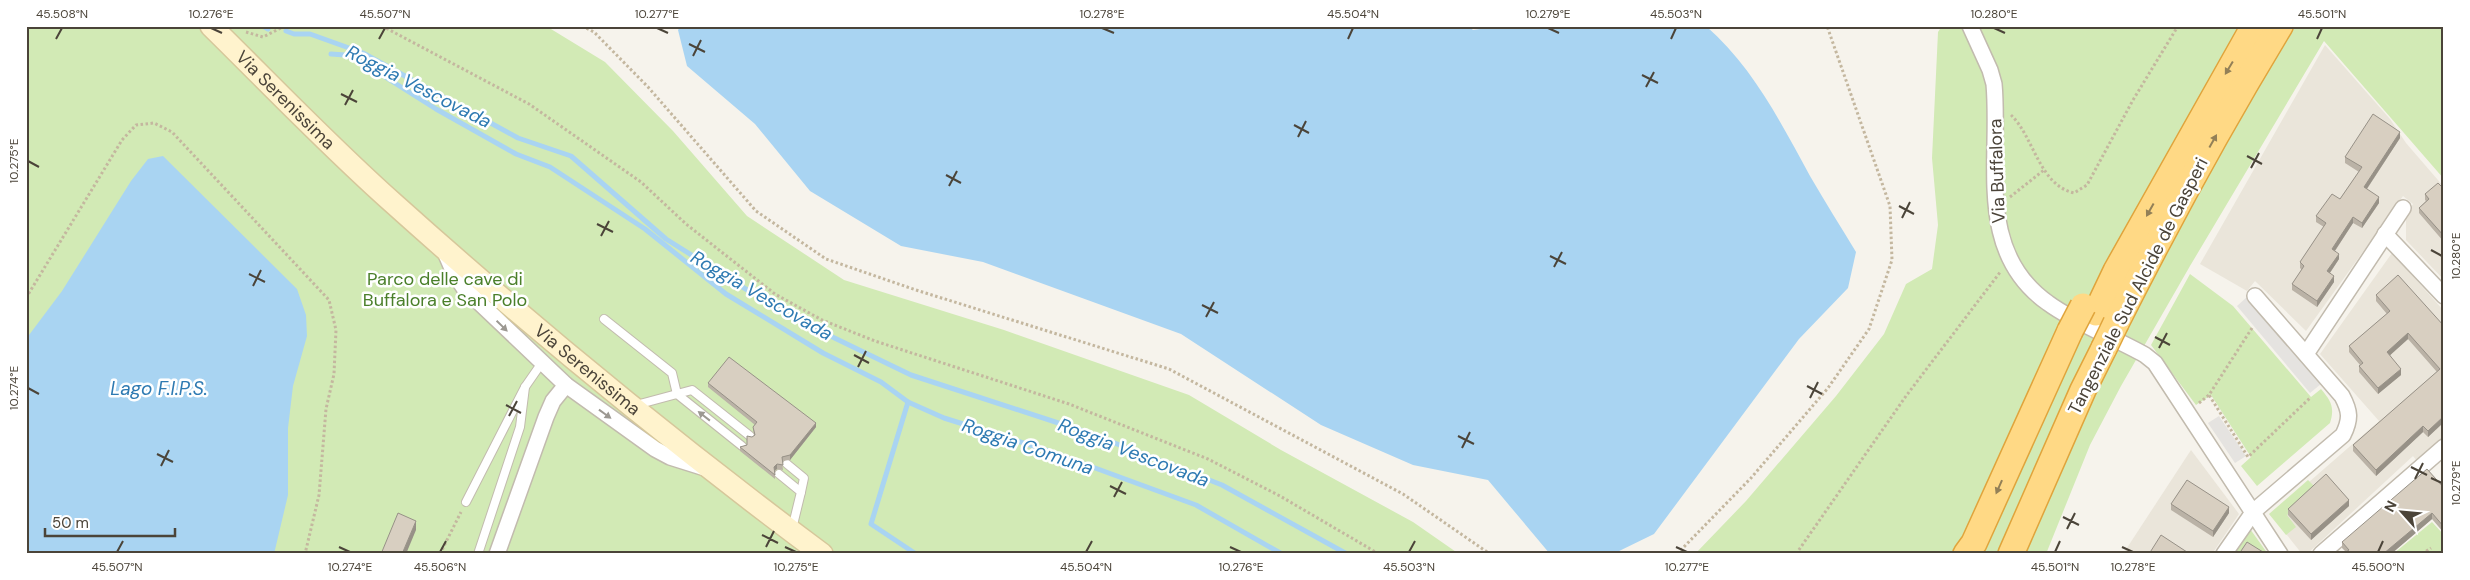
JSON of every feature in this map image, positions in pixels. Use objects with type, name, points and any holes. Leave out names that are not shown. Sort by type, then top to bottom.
[{"type":"highway","name":"Tangenziale Sud Alcide de Gasperi","points":[[1988,554],[2099,314],[2116,271],[2254,26]]},
{"type":"highway","name":"Tangenziale Sud Alcide de Gasperi","points":[[2099,314],[2148,259],[2226,116],[2280,26]]},
{"type":"highway","name":"Tangenziale Sud Alcide de Gasperi","points":[[2011,554],[2082,390],[2086,339]]},
{"type":"highway","points":[[1966,554],[2086,339]]},
{"type":"highway","points":[[2026,554],[2068,455],[2082,390]]},
{"type":"main road","name":"Via Serenissima","points":[[211,26],[390,200],[568,355],[708,469],[822,554]]},
{"type":"street","name":"Via Buffalora","points":[[1970,26],[1990,70],[1995,98],[1996,209],[2006,265],[2049,304],[2140,352],[2155,363],[2254,511],[2280,554]]},
{"type":"street","points":[[2306,354],[2403,208]]},
{"type":"street","points":[[2386,234],[2444,296]]},
{"type":"street","points":[[442,246],[454,274],[464,288],[566,386],[655,449],[686,463],[708,469]]},
{"type":"street","points":[[2224,554],[2254,511],[2343,435],[2349,423],[2350,411],[2342,396],[2255,296]]},
{"type":"street","points":[[496,554],[546,417],[553,401],[566,386]]},
{"type":"street","points":[[2321,554],[2444,447]]},
{"type":"lane","points":[[604,319],[672,373],[677,394],[742,446]]},
{"type":"lane","points":[[466,502],[525,387],[541,364]]},
{"type":"lane","points":[[478,554],[520,427],[525,387]]},
{"type":"lane","points":[[632,406],[692,390],[750,436]]},
{"type":"lane","points":[[786,464],[804,478],[792,531]]},
{"type":"lane","points":[[779,474],[801,492]]},
{"type":"path","points":[[241,26],[248,33],[263,37],[285,26]]},
{"type":"path","points":[[382,26],[529,104],[641,182],[686,224],[775,294],[822,320],[874,341],[1069,404],[1208,458],[1280,496],[1379,554]]},
{"type":"path","points":[[582,26],[594,32],[648,87],[756,211],[826,259],[916,290],[1169,369],[1403,494],[1490,554]]},
{"type":"path","points":[[1677,554],[1751,478],[1828,388],[1869,328],[1892,260],[1890,206],[1827,26]]},
{"type":"path","points":[[1995,98],[2018,121],[2045,170],[2064,191],[2074,193],[2087,185],[2133,100],[2178,26]]},
{"type":"path","points":[[26,298],[122,140],[136,125],[154,123],[172,132],[329,300],[336,330],[334,374],[326,409],[319,495],[305,554]]},
{"type":"path","points":[[1996,209],[2045,170]]},
{"type":"path","points":[[2006,265],[2006,276]]},
{"type":"path","points":[[1796,554],[1906,396],[2006,265]]},
{"type":"path","points":[[2252,328],[2209,394],[2248,457],[2311,397]]},
{"type":"path","points":[[440,554],[466,502]]},
{"type":"path","points":[[2422,554],[2431,548]]},
{"type":"shaded area","points":[[2325,45],[2390,119],[2406,143],[2444,187],[2444,280],[2406,240],[2406,215],[2413,204],[2403,196],[2306,331],[2255,281],[2247,291],[2200,264]]},
{"type":"shaded area","points":[[2392,253],[2444,311],[2444,436],[2417,461],[2413,456],[2307,554],[2302,554],[2271,515],[2379,421],[2320,354]]},
{"type":"shaded area","points":[[2247,297],[2321,384],[2310,393],[2237,306]]},
{"type":"shaded area","points":[[2219,416],[2246,456],[2235,463],[2208,423]]},
{"type":"shaded area","points":[[2191,450],[2239,514],[2212,554],[2123,554]]},
{"type":"green space","name":"Parco delle cave di Buffalora e San Polo","points":[[26,26],[546,26],[605,62],[673,131],[747,216],[844,280],[1004,330],[1189,395],[1281,450],[1413,522],[1459,554],[26,554]]},
{"type":"green space","points":[[1942,26],[2444,26],[2444,179],[2324,41],[2121,386],[2090,445],[2046,554],[1695,554],[1746,501],[1836,396],[1884,334],[1906,284],[1932,269],[1938,225],[1932,158],[1938,32]]},
{"type":"green space","points":[[2190,274],[2233,306],[2311,397],[2321,389],[2331,404],[2330,423],[2257,486],[2241,466],[2251,457],[2211,395],[2196,405],[2151,345]]},
{"type":"green space","points":[[2308,480],[2316,488],[2287,515],[2296,527],[2286,535],[2269,514]]},
{"type":"green space","points":[[2432,522],[2444,535],[2444,554],[2393,554]]},
{"type":"green space","points":[[2250,529],[2268,554],[2234,554]]},
{"type":"water","points":[[681,26],[1468,26],[1473,30],[1502,26],[1706,26],[1738,59],[1765,97],[1856,252],[1848,288],[1799,339],[1654,534],[1613,554],[1550,554],[1488,480],[1413,465],[1321,425],[1181,334],[983,262],[901,246],[810,191],[755,124],[687,66],[678,30]]},
{"type":"water","name":"Lago F.I.P.S.","points":[[163,156],[297,289],[306,315],[307,336],[293,386],[288,428],[288,495],[274,554],[26,554],[26,339],[62,291],[131,181],[148,159]]},
{"type":"building","points":[[2373,114],[2400,132],[2364,187],[2379,197],[2362,223],[2353,217],[2332,249],[2339,254],[2327,271],[2334,276],[2317,301],[2292,284],[2304,266],[2300,262],[2326,223],[2316,216],[2332,194],[2340,199],[2362,167],[2345,157]]},
{"type":"building","points":[[2438,183],[2444,189],[2444,236],[2419,208],[2429,199],[2425,194]]},
{"type":"building","points":[[2398,275],[2444,326],[2444,416],[2428,431],[2423,426],[2376,470],[2353,445],[2440,369],[2408,333],[2387,352],[2401,369],[2378,388],[2359,366],[2363,363],[2349,346],[2390,311],[2376,295]]},
{"type":"building","points":[[729,357],[816,423],[790,455],[782,457],[783,465],[777,464],[774,467],[775,475],[740,447],[747,445],[747,436],[752,437],[755,435],[753,427],[757,422],[708,383]]},
{"type":"building","points":[[2427,469],[2444,488],[2444,527],[2432,513],[2383,554],[2380,552],[2378,554],[2343,554],[2349,550],[2342,542]]},
{"type":"building","points":[[2326,474],[2349,500],[2311,534],[2288,509]]},
{"type":"building","points":[[2187,480],[2229,507],[2213,531],[2171,504]]},
{"type":"building","points":[[398,513],[416,521],[402,554],[381,554]]},
{"type":"building","points":[[2161,535],[2190,554],[2149,554]]},
{"type":"building","points":[[2247,542],[2263,552],[2262,554],[2239,554]]},
{"type":"waterway","name":"Roggia Comuna","points":[[263,26],[268,29]]},
{"type":"waterway","name":"Roggia Vescovada","points":[[286,31],[294,34],[310,34],[363,53],[518,138],[571,156],[666,239],[787,315],[911,375],[1089,433],[1222,485],[1347,554]]},
{"type":"waterway","name":"Roggia Comuna","points":[[331,54],[345,55],[363,63],[436,109],[516,154],[550,167],[645,229],[726,294],[823,353],[881,382],[908,402],[944,418],[1046,450],[1196,505],[1282,554]]},
{"type":"waterway","name":"Roggia Comuna","points":[[908,402],[871,524],[916,554]]}]
